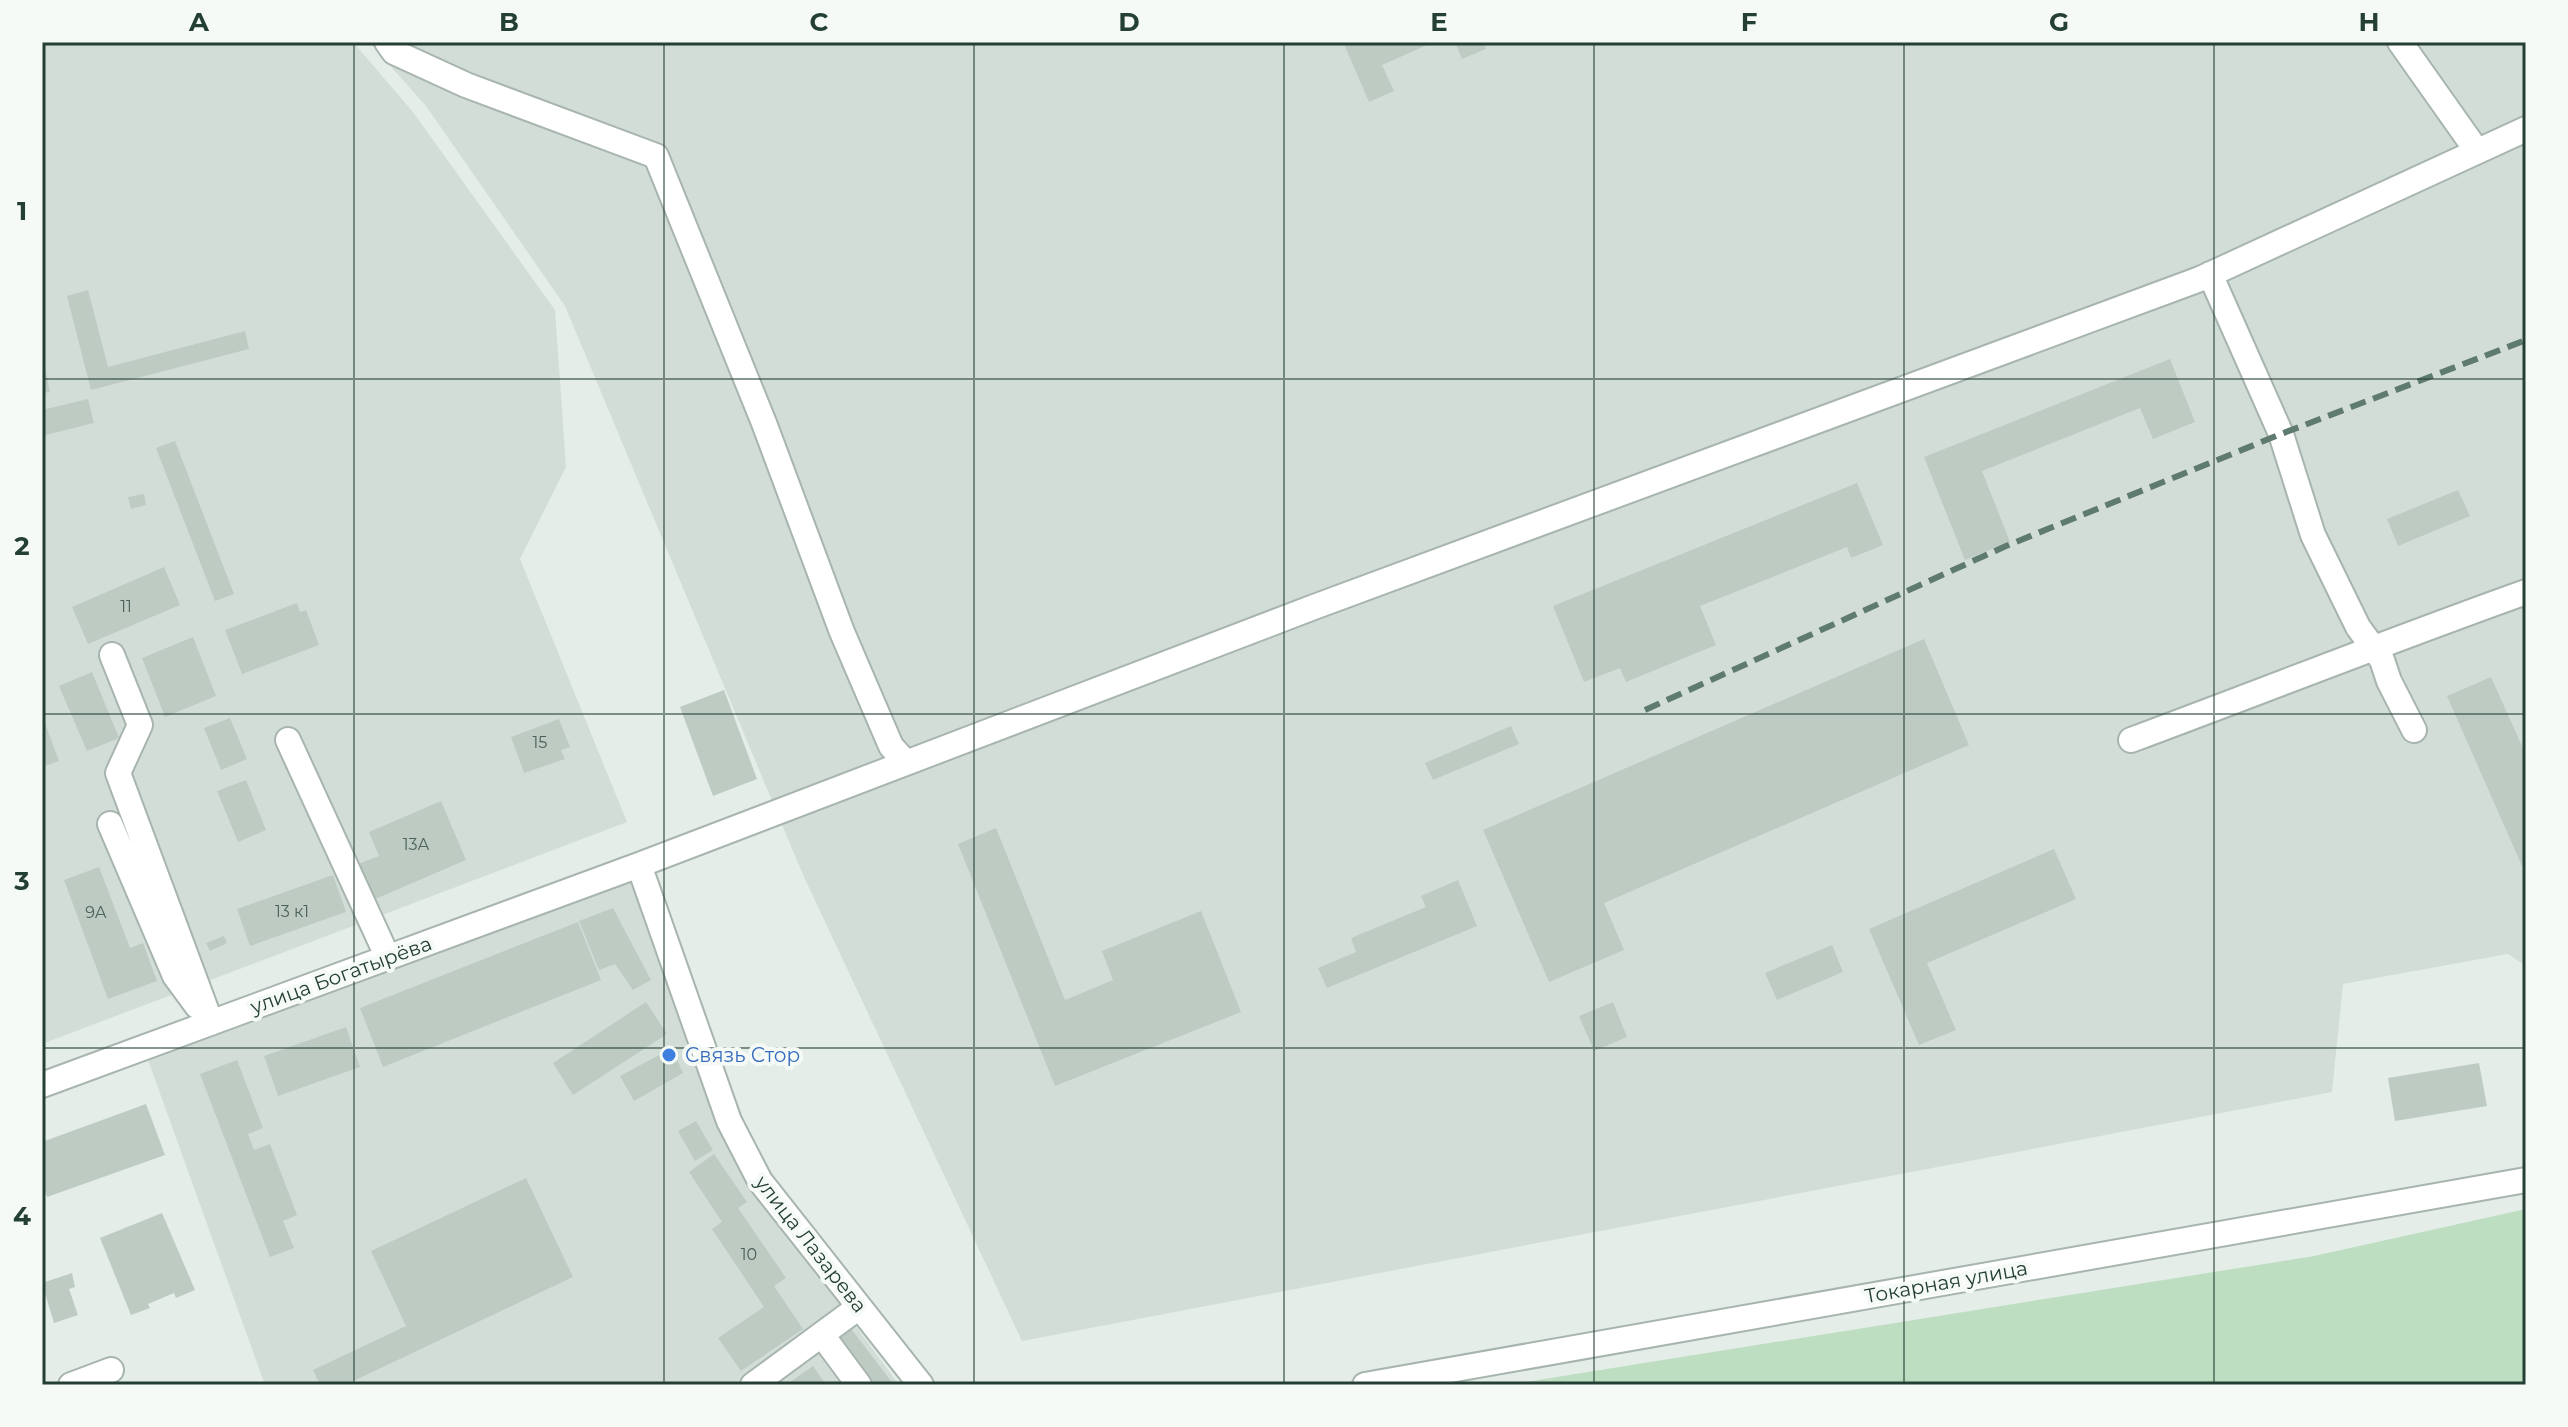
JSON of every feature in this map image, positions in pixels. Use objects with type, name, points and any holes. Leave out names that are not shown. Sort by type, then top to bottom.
[{"type":"street","points":[[387,42],[394,52],[466,85],[656,156],[764,423],[842,632],[891,746],[906,763]]},
{"type":"street","points":[[2400,42],[2477,151]]},
{"type":"street","name":"улица Богатырёва","points":[[42,1085],[639,865],[1300,613],[2210,274],[2526,129]]},
{"type":"street","points":[[2210,274],[2281,434],[2313,535],[2358,627],[2382,660],[2414,730]]},
{"type":"street","points":[[2131,740],[2318,671],[2372,646],[2526,592]]},
{"type":"street","points":[[112,655],[140,725],[118,773],[211,1023]]},
{"type":"street","points":[[288,740],[388,958]]},
{"type":"street","points":[[110,824],[175,976],[211,1023]]},
{"type":"street","name":"улица Лазарева","points":[[639,865],[729,1121],[760,1181],[921,1385]]},
{"type":"street","name":"Токарная улица","points":[[1365,1385],[2526,1180]]},
{"type":"street","points":[[753,1385],[859,1307]]},
{"type":"street","points":[[822,1335],[859,1385]]},
{"type":"street","points":[[71,1385],[111,1370]]},
{"type":"shaded area","points":[[42,42],[353,42],[413,112],[555,310],[566,467],[520,559],[627,822],[42,1044]]},
{"type":"shaded area","points":[[369,42],[2526,42],[2526,966],[2508,954],[2343,984],[2332,1092],[1022,1341],[804,877],[565,306],[426,106]]},
{"type":"shaded area","points":[[632,879],[750,1182],[899,1385],[265,1385],[148,1060]]},
{"type":"green space","points":[[2526,1209],[2526,1385],[1507,1385],[2314,1256]]},
{"type":"building","points":[[1434,42],[1382,65],[1394,91],[1369,102],[1344,44]]},
{"type":"building","points":[[1455,42],[1483,42],[1486,49],[1462,59]]},
{"type":"building","points":[[88,290],[108,367],[245,331],[249,349],[91,390],[67,296]]},
{"type":"building","points":[[42,353],[50,392],[42,393]]},
{"type":"building","points":[[2170,359],[2195,422],[2153,439],[2140,408],[1982,471],[2010,542],[1965,560],[1924,457]]},
{"type":"building","points":[[88,399],[94,423],[42,436],[42,410]]},
{"type":"building","points":[[175,441],[234,594],[215,601],[156,448]]},
{"type":"building","points":[[1857,483],[1883,545],[1851,558],[1847,547],[1700,606],[1716,645],[1626,682],[1620,668],[1584,682],[1553,606]]},
{"type":"building","points":[[2458,490],[2470,516],[2398,546],[2387,519]]},
{"type":"building","points":[[144,494],[146,505],[131,509],[128,497]]},
{"type":"building","points":[[164,567],[180,605],[88,644],[72,607]]},
{"type":"building","points":[[297,603],[300,612],[306,610],[319,645],[242,674],[225,630]]},
{"type":"building","points":[[193,637],[216,696],[165,717],[142,658]]},
{"type":"building","points":[[1924,639],[1969,745],[1604,903],[1624,950],[1549,982],[1483,830]]},
{"type":"building","points":[[92,672],[119,738],[87,751],[59,686]]},
{"type":"building","points":[[2491,677],[2526,755],[2526,864],[2522,866],[2447,696]]},
{"type":"building","points":[[724,690],[757,779],[713,796],[680,707]]},
{"type":"building","points":[[42,715],[59,761],[42,767]]},
{"type":"building","points":[[230,718],[247,759],[221,770],[204,728]]},
{"type":"building","points":[[559,719],[570,747],[561,750],[565,759],[524,773],[511,737]]},
{"type":"building","points":[[1511,726],[1519,744],[1433,780],[1425,763]]},
{"type":"building","points":[[246,780],[266,830],[238,842],[217,791]]},
{"type":"building","points":[[441,801],[466,860],[373,900],[358,864],[379,856],[369,832]]},
{"type":"building","points":[[996,828],[1065,1000],[1113,980],[1102,951],[1201,911],[1241,1012],[1055,1086],[958,844]]},
{"type":"building","points":[[2054,849],[2076,899],[1927,963],[1956,1030],[1919,1045],[1869,929]]},
{"type":"building","points":[[99,867],[130,948],[143,943],[157,981],[108,999],[64,880]]},
{"type":"building","points":[[333,875],[346,912],[250,946],[237,909]]},
{"type":"building","points":[[1458,880],[1477,926],[1327,988],[1318,968],[1356,952],[1351,938],[1426,907],[1421,896]]},
{"type":"building","points":[[613,908],[651,980],[633,990],[615,964],[599,970],[579,921]]},
{"type":"building","points":[[578,922],[601,980],[383,1067],[360,1008]]},
{"type":"building","points":[[224,936],[227,943],[210,951],[206,943]]},
{"type":"building","points":[[1832,945],[1843,972],[1777,1000],[1765,973]]},
{"type":"building","points":[[646,1002],[667,1034],[573,1095],[553,1063]]},
{"type":"building","points":[[1613,1002],[1627,1037],[1594,1051],[1579,1016]]},
{"type":"building","points":[[346,1027],[360,1067],[278,1096],[264,1056]]},
{"type":"building","points":[[672,1048],[683,1073],[634,1101],[620,1076]]},
{"type":"building","points":[[237,1060],[263,1128],[248,1134],[254,1150],[270,1144],[297,1215],[283,1221],[294,1248],[270,1257],[200,1074]]},
{"type":"building","points":[[2479,1063],[2487,1106],[2395,1121],[2388,1078]]},
{"type":"building","points":[[146,1104],[165,1155],[47,1197],[42,1182],[42,1142]]},
{"type":"building","points":[[696,1121],[713,1150],[695,1161],[678,1131]]},
{"type":"building","points":[[714,1154],[747,1202],[738,1208],[786,1278],[774,1286],[803,1329],[741,1371],[718,1338],[764,1307],[712,1229],[722,1222],[689,1172]]},
{"type":"building","points":[[526,1178],[573,1277],[345,1385],[320,1385],[313,1370],[406,1326],[371,1251]]},
{"type":"building","points":[[162,1213],[195,1290],[176,1298],[174,1293],[148,1304],[150,1308],[131,1315],[100,1238]]},
{"type":"building","points":[[72,1273],[75,1287],[69,1289],[78,1315],[54,1323],[42,1283]]},
{"type":"building","points":[[849,1326],[894,1385],[871,1385],[835,1337]]},
{"type":"building","points":[[813,1366],[826,1385],[786,1385]]},
{"type":"railway","points":[[1645,710],[2006,546],[2281,434],[2526,340]]},
{"type":"place","name":"Связь Стор","points":[[669,1055]]}]
